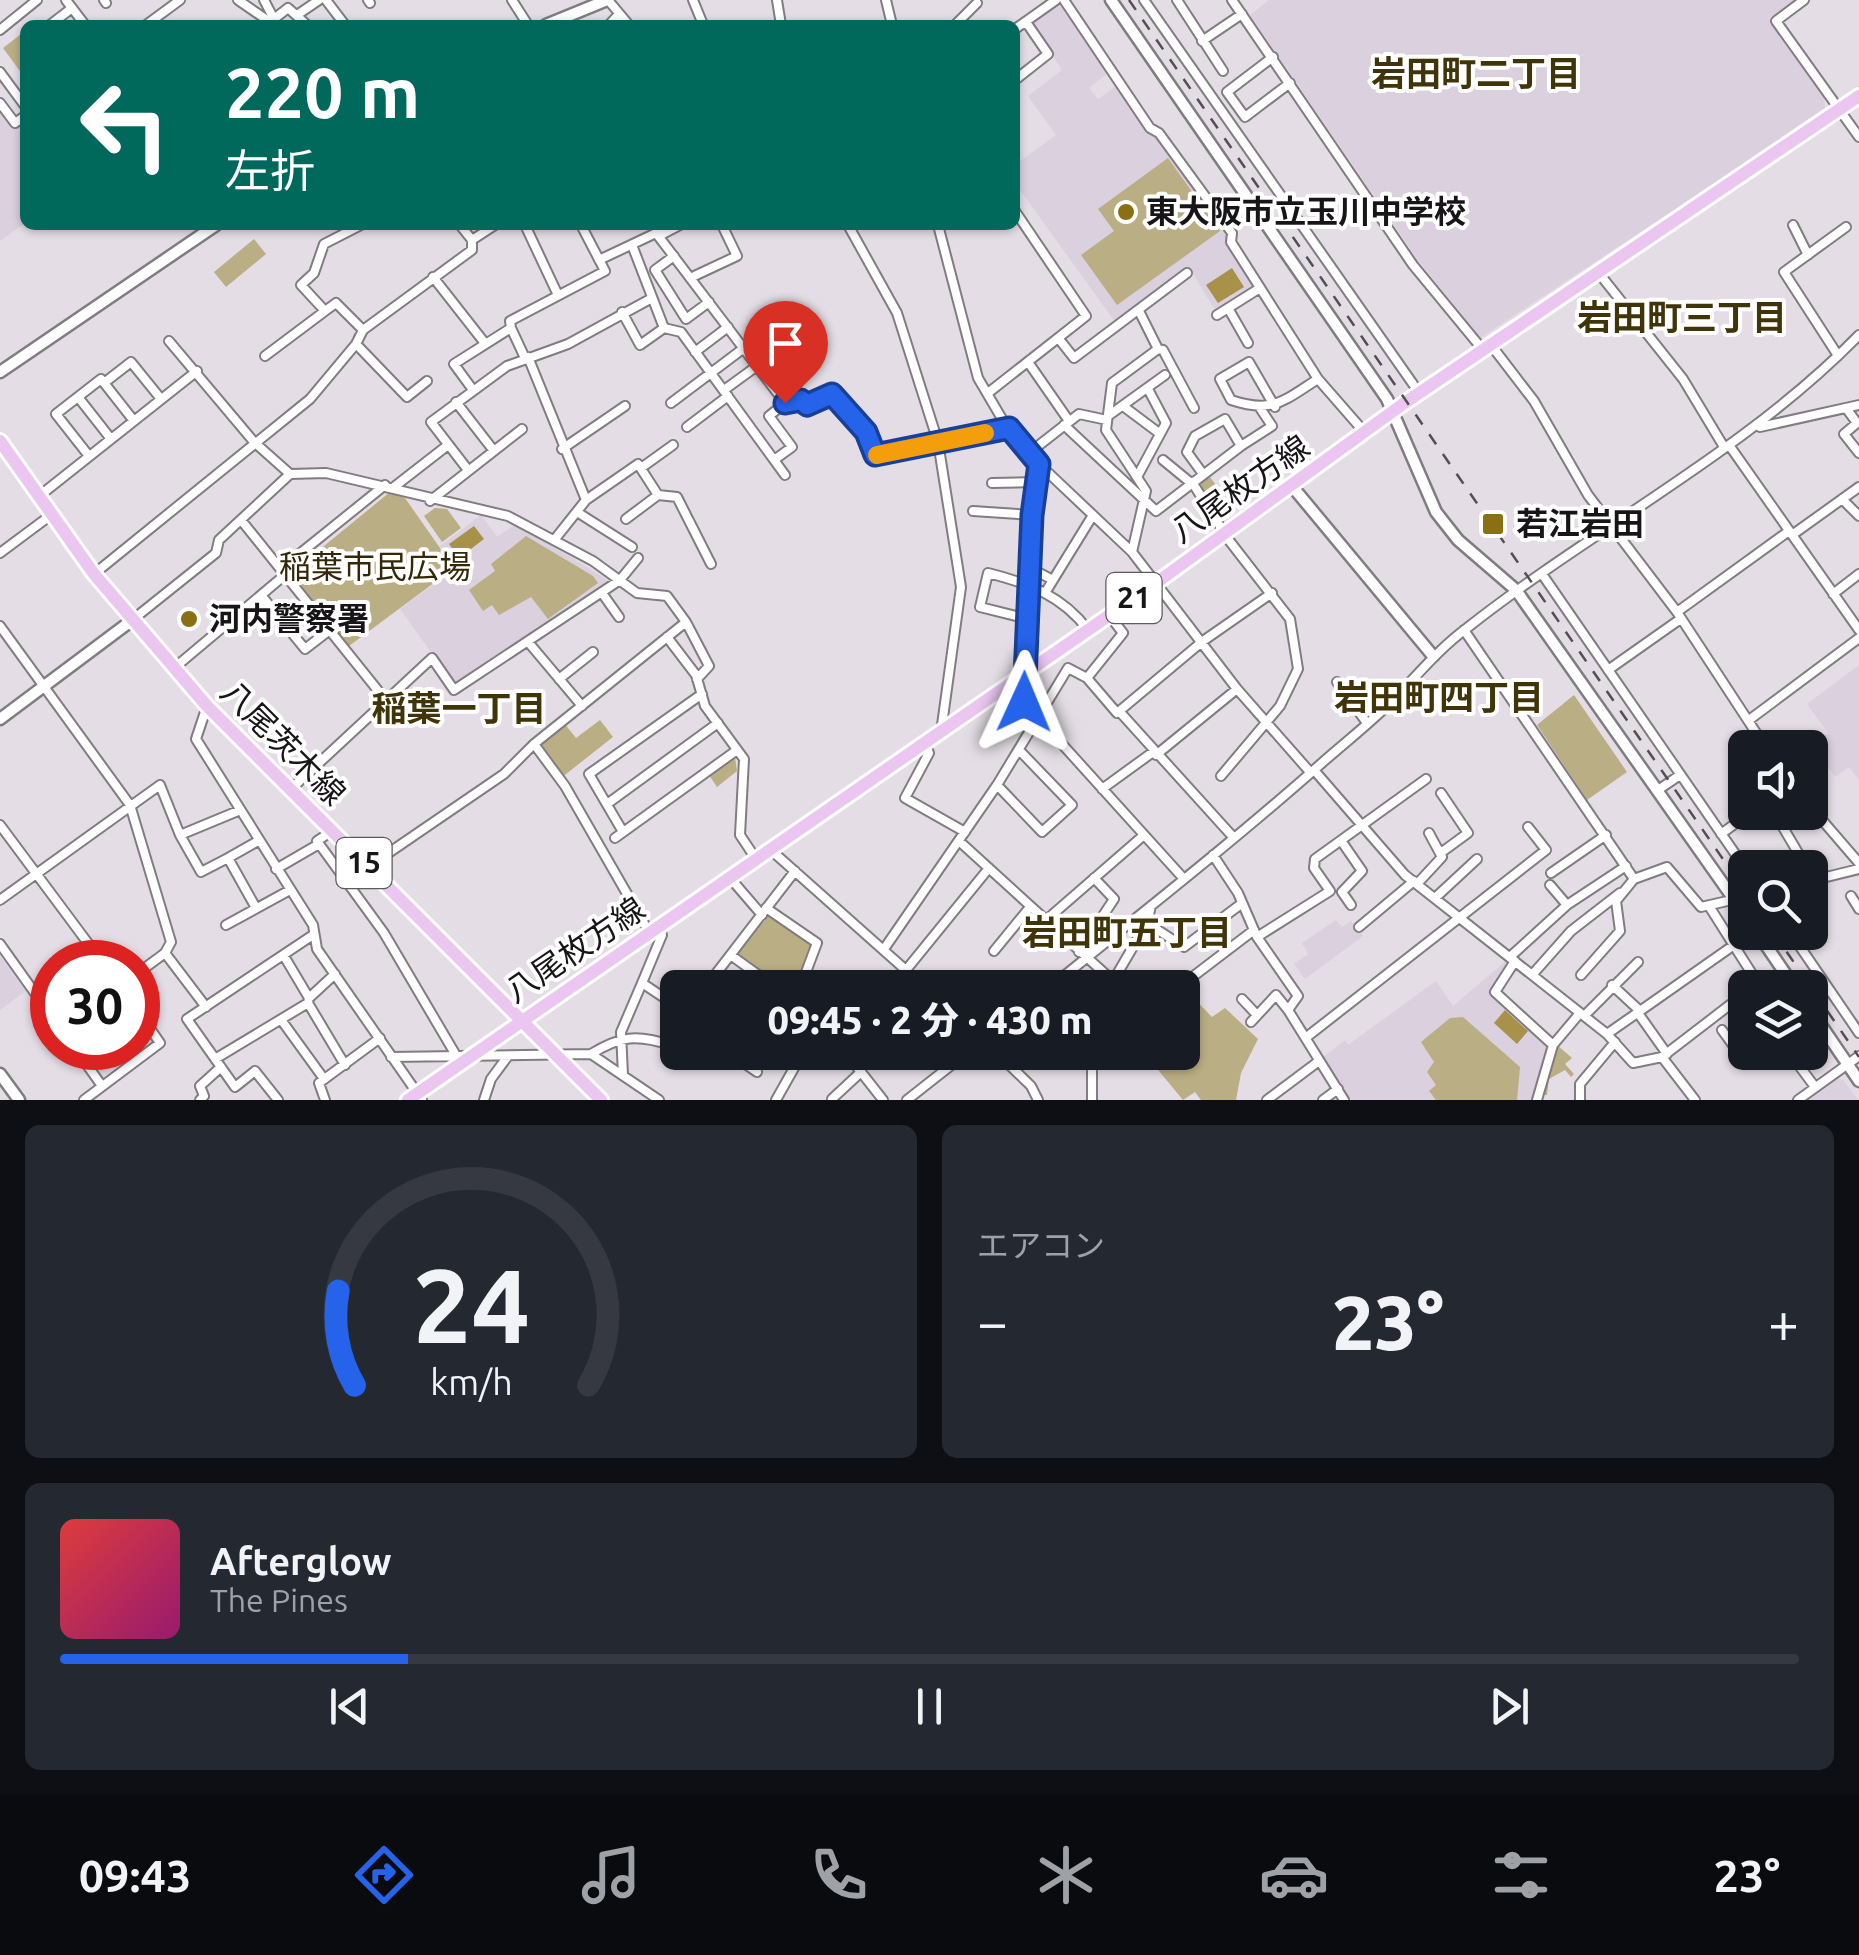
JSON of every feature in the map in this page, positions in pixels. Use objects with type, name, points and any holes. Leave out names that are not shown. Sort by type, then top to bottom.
[{"type":"main road","name":"八尾枚方線","points":[[416,1098],[464,1056],[772,851],[1487,347],[1859,96]]},
{"type":"main road","name":"八尾茨木線","points":[[0,441],[94,574],[173,669],[520,1022],[602,1100]]},
{"type":"street","points":[[0,30],[37,0]]},
{"type":"street","points":[[153,20],[180,0]]},
{"type":"street","points":[[238,0],[267,20]]},
{"type":"street","points":[[297,16],[319,0],[340,20]]},
{"type":"street","points":[[558,20],[607,0],[624,20]]},
{"type":"street","points":[[1020,26],[1056,0]]},
{"type":"street","points":[[1064,0],[1150,128],[1159,133],[1232,233],[1231,242],[1318,380],[1366,434]]},
{"type":"street","points":[[1111,0],[1394,412],[1436,512],[1458,540],[1516,590],[1728,883]]},
{"type":"street","points":[[1144,0],[1413,384]]},
{"type":"street","points":[[1177,0],[1222,70]]},
{"type":"street","points":[[1232,0],[1413,265],[1534,401],[1612,528],[1678,616],[1754,730]]},
{"type":"street","points":[[1804,0],[1776,21],[1859,137]]},
{"type":"street","points":[[960,20],[977,3]]},
{"type":"street","points":[[278,20],[288,8],[301,20]]},
{"type":"street","points":[[614,20],[620,14]]},
{"type":"street","points":[[1202,41],[1242,14]]},
{"type":"street","points":[[1020,76],[1048,54],[1026,22]]},
{"type":"street","points":[[1272,58],[1227,92],[1245,117],[1290,83]]},
{"type":"street","points":[[0,72],[4,85]]},
{"type":"street","points":[[0,103],[15,123],[20,120]]},
{"type":"street","points":[[988,393],[1086,316],[1020,218]]},
{"type":"street","points":[[1793,226],[1808,254]]},
{"type":"street","points":[[1837,354],[1784,272],[1846,227]]},
{"type":"street","points":[[0,372],[209,230]]},
{"type":"street","points":[[325,311],[301,285],[314,273],[324,244],[351,230]]},
{"type":"street","points":[[94,574],[319,390],[363,330],[472,250],[472,240],[464,230]]},
{"type":"street","points":[[472,240],[487,230]]},
{"type":"street","points":[[527,230],[557,293]]},
{"type":"street","points":[[583,230],[606,271],[557,293],[510,321],[586,500]]},
{"type":"street","points":[[690,278],[736,256],[724,230]]},
{"type":"street","points":[[851,230],[897,313],[938,442],[961,587],[941,732]]},
{"type":"street","points":[[939,230],[968,348],[1009,428],[1039,464],[1132,552],[1237,689],[1415,882],[1607,1034],[1633,1063],[1664,1055],[1728,1006]]},
{"type":"street","points":[[598,260],[659,231],[785,403]]},
{"type":"street","points":[[632,245],[664,328]]},
{"type":"street","points":[[674,256],[655,270],[668,296],[686,319],[709,302]]},
{"type":"street","points":[[1598,272],[1683,378],[1726,446],[1859,630]]},
{"type":"street","points":[[1058,339],[1074,358],[1187,273]]},
{"type":"street","points":[[433,278],[484,342]]},
{"type":"street","points":[[1217,315],[1260,288]]},
{"type":"street","points":[[468,470],[431,422],[496,372],[568,344],[652,298]]},
{"type":"street","points":[[265,356],[336,302],[363,330]]},
{"type":"street","points":[[1228,308],[1248,343]]},
{"type":"street","points":[[622,312],[640,345],[664,328],[681,332],[785,475]]},
{"type":"street","points":[[1140,313],[1194,408]]},
{"type":"street","points":[[695,352],[728,327]]},
{"type":"street","points":[[473,390],[454,364],[511,328]]},
{"type":"street","points":[[1067,970],[1234,838],[1367,723],[1432,656],[1464,630],[1516,590],[1756,428],[1823,372],[1859,335]]},
{"type":"street","points":[[169,341],[254,442],[290,474]]},
{"type":"street","points":[[356,344],[407,396],[428,381]]},
{"type":"street","points":[[672,403],[744,348]]},
{"type":"street","points":[[1132,552],[1146,491],[1106,430],[1112,382],[1158,349]]},
{"type":"street","points":[[104,383],[131,362],[161,399]]},
{"type":"street","points":[[1028,362],[1066,423],[1156,510],[1272,426],[1260,408]]},
{"type":"street","points":[[1275,406],[1249,362],[1220,378],[1231,400],[1260,408],[1275,406],[1318,380]]},
{"type":"street","points":[[687,427],[757,366]]},
{"type":"street","points":[[38,497],[196,371]]},
{"type":"street","points":[[1029,452],[1079,414],[1108,418],[1166,375]]},
{"type":"street","points":[[89,456],[56,414],[78,396],[100,379],[134,421]]},
{"type":"street","points":[[1137,477],[1166,422],[1148,388]]},
{"type":"street","points":[[774,460],[792,447],[769,416],[785,403],[801,400],[807,405],[832,394],[866,432],[875,455],[1009,428]]},
{"type":"street","points":[[78,396],[111,439]]},
{"type":"street","points":[[456,402],[494,450]]},
{"type":"street","points":[[1756,428],[1859,404]]},
{"type":"street","points":[[562,450],[625,406]]},
{"type":"street","points":[[1122,406],[1159,433]]},
{"type":"street","points":[[1846,408],[1857,423],[1844,434],[1859,453]]},
{"type":"street","points":[[1203,474],[1187,452],[1195,436],[1225,419],[1241,446]]},
{"type":"street","points":[[430,501],[522,429]]},
{"type":"street","points":[[173,669],[284,571],[448,444]]},
{"type":"street","points":[[640,468],[674,444]]},
{"type":"street","points":[[1163,460],[1192,482],[1290,619],[1298,669],[1268,723],[1221,776]]},
{"type":"street","points":[[556,539],[586,500],[638,464],[658,495]]},
{"type":"street","points":[[1039,464],[1032,515],[1024,702],[1184,879]]},
{"type":"street","points":[[0,719],[216,553],[218,540],[290,474],[326,473],[389,486],[430,501],[492,511],[556,539],[637,594],[667,596],[710,666],[697,679]]},
{"type":"street","points":[[992,483],[1036,482]]},
{"type":"street","points":[[1292,486],[1432,656]]},
{"type":"street","points":[[1608,670],[1790,533],[1859,487]]},
{"type":"street","points":[[626,519],[658,495],[677,496],[711,564]]},
{"type":"street","points":[[1842,498],[1859,516]]},
{"type":"street","points":[[577,512],[632,547]]},
{"type":"street","points":[[973,512],[1032,515]]},
{"type":"street","points":[[1045,593],[1092,514]]},
{"type":"street","points":[[0,553],[51,515]]},
{"type":"street","points":[[241,520],[384,698]]},
{"type":"street","points":[[291,789],[384,698],[432,658],[454,690],[602,593],[620,580],[638,558]]},
{"type":"street","points":[[1030,568],[1053,580]]},
{"type":"street","points":[[1028,619],[980,607],[988,573],[1029,583],[1075,611],[1088,630]]},
{"type":"street","points":[[1542,574],[1733,850]]},
{"type":"street","points":[[1832,594],[1859,574]]},
{"type":"street","points":[[602,593],[620,617]]},
{"type":"street","points":[[884,949],[997,785],[1068,668],[1086,678],[1116,714],[1202,642],[1272,593]]},
{"type":"street","points":[[261,595],[304,650],[331,629]]},
{"type":"street","points":[[1086,678],[1123,633],[1109,615]]},
{"type":"street","points":[[368,867],[504,774],[534,744],[686,622]]},
{"type":"street","points":[[0,626],[130,805],[171,942],[160,957]]},
{"type":"street","points":[[1464,630],[1634,879]]},
{"type":"street","points":[[666,637],[697,679],[718,724],[738,750],[745,770],[740,835],[757,861]]},
{"type":"street","points":[[1748,720],[1859,638]]},
{"type":"street","points":[[529,643],[582,706]]},
{"type":"street","points":[[559,679],[593,652]]},
{"type":"street","points":[[1337,682],[1367,723]]},
{"type":"street","points":[[1102,789],[1155,754],[1237,689]]},
{"type":"street","points":[[702,694],[589,774],[620,835],[738,750]]},
{"type":"street","points":[[207,706],[196,739],[314,926],[313,935],[335,974],[416,1098]]},
{"type":"street","points":[[1119,711],[1234,838]]},
{"type":"street","points":[[606,804],[718,724]]},
{"type":"street","points":[[534,744],[662,936],[621,1032],[623,1076]]},
{"type":"street","points":[[925,744],[929,753],[905,798],[966,832]]},
{"type":"street","points":[[997,785],[1042,832],[1072,805],[1019,750]]},
{"type":"street","points":[[1658,790],[1680,775]]},
{"type":"street","points":[[1200,972],[1255,934],[1330,891],[1314,868],[1315,859],[1426,779]]},
{"type":"street","points":[[0,900],[160,785],[180,835],[201,872],[258,841]]},
{"type":"street","points":[[1359,926],[1433,870],[1442,852],[1468,833],[1440,793]]},
{"type":"street","points":[[180,835],[238,810]]},
{"type":"street","points":[[0,825],[86,940]]},
{"type":"street","points":[[1308,1036],[1546,850],[1528,827]]},
{"type":"street","points":[[1828,828],[1859,866],[1828,872]]},
{"type":"street","points":[[1722,834],[1728,829]]},
{"type":"street","points":[[276,868],[319,844],[332,831]]},
{"type":"street","points":[[1429,833],[1442,852]]},
{"type":"street","points":[[1045,920],[1144,835]]},
{"type":"street","points":[[1551,873],[1606,835]]},
{"type":"street","points":[[959,842],[1097,970]]},
{"type":"street","points":[[1342,842],[1362,871],[1342,892],[1350,905]]},
{"type":"street","points":[[319,844],[384,933],[464,1056]]},
{"type":"street","points":[[772,851],[906,970],[988,868]]},
{"type":"street","points":[[1213,855],[1255,934],[1298,996],[1288,1010]]},
{"type":"street","points":[[228,858],[256,908]]},
{"type":"street","points":[[1435,898],[1477,859]]},
{"type":"street","points":[[1553,1045],[1495,992],[1513,959],[1567,905],[1626,866]]},
{"type":"street","points":[[1532,975],[1571,931],[1634,879],[1660,868],[1672,868],[1696,904],[1728,902]]},
{"type":"street","points":[[722,970],[795,872]]},
{"type":"street","points":[[1082,955],[1114,899],[1094,878]]},
{"type":"street","points":[[731,879],[764,911],[817,943],[807,970]]},
{"type":"street","points":[[1550,885],[1567,905]]},
{"type":"street","points":[[226,925],[290,890]]},
{"type":"street","points":[[1582,975],[1620,931],[1620,893]]},
{"type":"street","points":[[1851,896],[1859,909]]},
{"type":"street","points":[[1147,923],[1184,946],[1241,904]]},
{"type":"street","points":[[1119,970],[1147,923],[1151,906]]},
{"type":"street","points":[[1708,906],[1728,936]]},
{"type":"street","points":[[994,952],[1030,907]]},
{"type":"street","points":[[278,1100],[256,1072],[235,1087],[186,1019],[313,935]]},
{"type":"street","points":[[0,944],[30,986]]},
{"type":"street","points":[[1607,1034],[1728,949]]},
{"type":"street","points":[[1802,950],[1859,1033]]},
{"type":"street","points":[[165,953],[206,1007]]},
{"type":"street","points":[[284,956],[345,1064]]},
{"type":"street","points":[[732,956],[751,970]]},
{"type":"street","points":[[1537,1100],[1553,1045],[1638,962]]},
{"type":"street","points":[[200,1100],[204,1096],[200,1086],[218,1063],[282,1021],[335,974]]},
{"type":"street","points":[[642,982],[660,994]]},
{"type":"street","points":[[1612,984],[1639,1012],[1695,1100]]},
{"type":"street","points":[[1242,999],[1254,1018],[1276,995],[1308,1036],[1344,1100]]},
{"type":"street","points":[[282,1021],[324,1079]]},
{"type":"street","points":[[1722,1030],[1728,1038]]},
{"type":"street","points":[[391,1057],[590,1054],[622,1038],[640,1035],[660,1040]]},
{"type":"street","points":[[1828,1035],[1859,1080]]},
{"type":"street","points":[[325,1100],[318,1089],[324,1079],[380,1038]]},
{"type":"street","points":[[1580,1100],[1580,1084],[1614,1042]]},
{"type":"street","points":[[590,1054],[659,1100]]},
{"type":"street","points":[[484,1100],[491,1079],[508,1056]]},
{"type":"street","points":[[1798,1100],[1859,1056]]},
{"type":"street","points":[[1267,1100],[1319,1061]]},
{"type":"street","points":[[91,1070],[102,1086]]},
{"type":"street","points":[[84,1100],[123,1070]]},
{"type":"street","points":[[776,1100],[793,1070]]},
{"type":"street","points":[[907,1100],[945,1070]]},
{"type":"street","points":[[1015,1070],[1031,1086],[1038,1100]]},
{"type":"street","points":[[1092,1070],[1092,1100]]},
{"type":"street","points":[[1802,1070],[1815,1088]]},
{"type":"street","points":[[832,1099],[861,1072],[883,1100]]},
{"type":"street","points":[[0,1074],[20,1100]]},
{"type":"street","points":[[1322,1100],[1338,1088]]},
{"type":"shaded area","points":[[1269,0],[1800,0],[1769,18],[1824,96],[1825,110],[1480,338],[1418,260],[1250,15]]},
{"type":"shaded area","name":"東大阪市立玉川中学校","points":[[1060,2],[1109,72],[1089,88],[1098,99],[1118,85],[1147,131],[1157,135],[1230,234],[1227,242],[1256,287],[1217,313],[1190,269],[1116,323],[1020,190],[1020,161],[1056,135],[1028,96],[1062,70],[1031,22]]},
{"type":"shaded area","points":[[0,109],[14,128],[20,124],[20,227],[0,241]]},
{"type":"shaded area","points":[[1232,268],[1244,287],[1218,303],[1206,285]]},
{"type":"shaded area","points":[[481,515],[497,537],[516,524],[609,581],[454,684],[400,609],[455,569],[440,546]]},
{"type":"shaded area","points":[[474,526],[484,539],[459,558],[449,544]]},
{"type":"shaded area","points":[[1859,665],[1859,780],[1849,767],[1835,777],[1828,768],[1828,730],[1807,704]]},
{"type":"shaded area","points":[[1336,920],[1342,927],[1351,921],[1363,936],[1305,979],[1294,964],[1308,954],[1302,943]]},
{"type":"shaded area","points":[[0,956],[26,991],[0,1010]]},
{"type":"shaded area","points":[[1507,960],[1512,965],[1493,993],[1551,1044],[1535,1100],[1351,1100],[1322,1058],[1345,1040],[1348,1045],[1436,981],[1453,1006]]},
{"type":"shaded area","points":[[1505,1010],[1528,1031],[1517,1044],[1494,1023]]},
{"type":"shaded area","points":[[1838,1079],[1858,1100],[1810,1100]]},
{"type":"green space","points":[[20,35],[20,71],[3,48]]},
{"type":"green space","points":[[1168,158],[1220,231],[1117,305],[1081,255],[1114,231],[1098,209]]},
{"type":"green space","points":[[254,239],[266,254],[226,287],[214,272]]},
{"type":"green space","points":[[1207,473],[1234,510],[1222,518],[1195,482]]},
{"type":"green space","name":"稲葉市民広場","points":[[390,492],[405,498],[454,568],[349,646],[291,573]]},
{"type":"green space","points":[[435,508],[447,509],[461,528],[442,542],[424,516]]},
{"type":"green space","points":[[526,536],[593,576],[598,583],[548,619],[531,597],[499,615],[492,605],[483,611],[469,590],[495,571],[491,564]]},
{"type":"green space","points":[[1574,695],[1627,772],[1587,800],[1537,725]]},
{"type":"green space","points":[[600,720],[613,737],[561,778],[536,744],[564,723],[576,738]]},
{"type":"green space","points":[[735,757],[737,771],[717,787],[709,775]]},
{"type":"green space","points":[[770,914],[813,946],[802,970],[758,970],[738,954]]},
{"type":"green space","points":[[1200,1005],[1212,1017],[1225,1008],[1258,1039],[1241,1073],[1236,1100],[1201,1100],[1195,1092],[1183,1100],[1158,1070],[1200,1070]]},
{"type":"green space","points":[[1463,1017],[1520,1067],[1517,1100],[1436,1100],[1429,1091],[1436,1085],[1427,1072],[1434,1062],[1421,1042],[1450,1018]]},
{"type":"green space","points":[[1557,1045],[1572,1058],[1565,1064],[1574,1074],[1571,1077],[1565,1070],[1549,1079],[1547,1095],[1540,1095]]},
{"type":"railway","points":[[1129,0],[1728,866]]},
{"type":"railway","points":[[1785,950],[1859,1057]]},
{"type":"slow traffic","points":[[877,455],[985,433]]},
{"type":"place","name":"東大阪市立玉川中学校","points":[[1126,212]]},
{"type":"place","name":"若江岩田","points":[[1493,524]]},
{"type":"place","name":"河内警察署","points":[[189,619]]},
{"type":"district","name":"岩田町二丁目","points":[[1476,74]]},
{"type":"district","name":"岩田町三丁目","points":[[1682,318]]},
{"type":"district","name":"岩田町四丁目","points":[[1439,698]]},
{"type":"district","name":"稲葉一丁目","points":[[459,709]]},
{"type":"district","name":"岩田町五丁目","points":[[1127,933]]},
{"type":"route","points":[[785,403],[801,400],[807,405],[832,394],[866,432],[875,455],[1009,428],[1039,464],[1032,515],[1024,702]]}]
